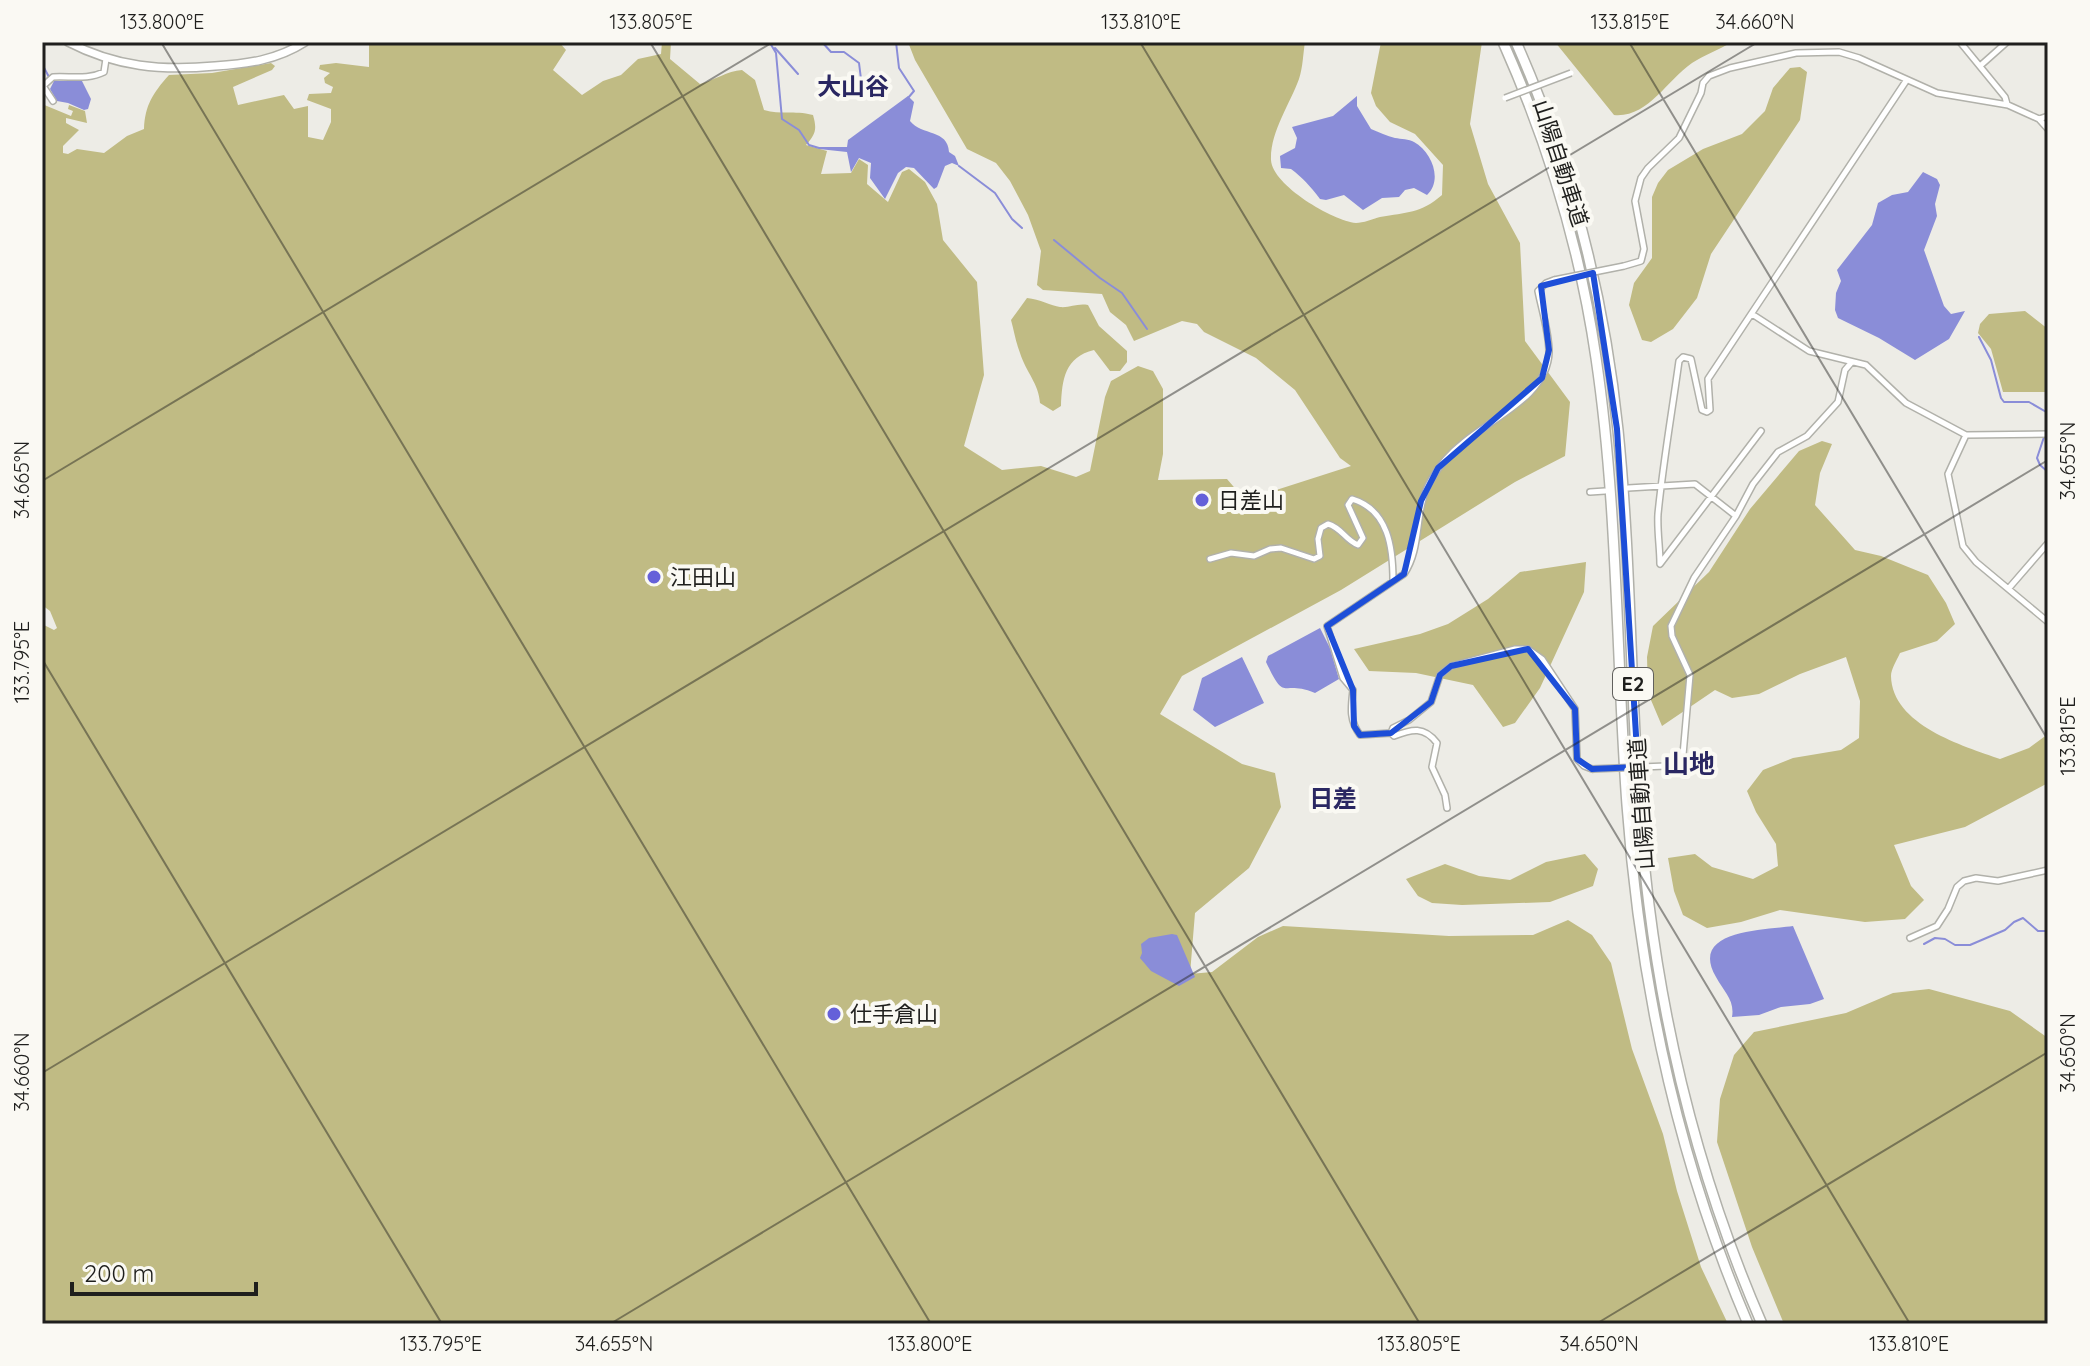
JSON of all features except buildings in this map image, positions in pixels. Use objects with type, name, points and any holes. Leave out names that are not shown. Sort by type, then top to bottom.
[{"type":"highway","name":"山陽自動車道","points":[[1503,42],[1556,179],[1583,285],[1596,357],[1612,518],[1627,806],[1653,1012],[1690,1161],[1748,1324]]},
{"type":"highway","name":"山陽自動車道","points":[[1516,42],[1571,187],[1608,351],[1625,516],[1642,837],[1649,906],[1666,1010],[1701,1157],[1762,1324]]},
{"type":"main road","points":[[68,42],[106,59],[138,67],[180,70],[255,62],[305,42]]},
{"type":"street","points":[[1960,42],[2005,97],[2008,105]]},
{"type":"street","points":[[1980,66],[2007,42]]},
{"type":"street","points":[[1447,808],[1431,762],[1437,743],[1429,733],[1405,731],[1394,736],[1391,733],[1360,735],[1354,726],[1350,715],[1353,690],[1343,678],[1327,626],[1393,582],[1410,565],[1421,501],[1438,468],[1464,441],[1509,409],[1542,378],[1547,369],[1549,350],[1538,291],[1554,280],[1641,261],[1644,249],[1635,201],[1641,178],[1679,138],[1709,76],[1775,56],[1839,52],[1937,93],[2008,105],[2039,119],[2048,129]]},
{"type":"street","points":[[53,101],[42,86],[50,79],[87,78],[101,74],[106,59]]},
{"type":"street","points":[[1505,98],[1571,73]]},
{"type":"street","points":[[1761,431],[1660,564],[1658,516],[1663,460],[1679,361],[1683,357],[1691,359],[1702,410],[1707,412],[1710,410],[1708,379],[1906,81]]},
{"type":"street","points":[[2039,119],[2048,116]]},
{"type":"street","points":[[1752,314],[1809,351],[1866,365],[1906,403],[1966,435],[2048,434]]},
{"type":"street","points":[[1391,733],[1393,728],[1409,720],[1431,702],[1440,675],[1451,666],[1515,649],[1528,649],[1542,659],[1575,709],[1577,759],[1584,766],[1592,769],[1666,766],[1683,755],[1690,675],[1672,636],[1671,626],[1694,578],[1736,516],[1753,484],[1778,452],[1807,436],[1838,402],[1845,370],[1851,363]]},
{"type":"street","points":[[1966,435],[1948,474],[1966,552],[2048,622]]},
{"type":"street","points":[[1628,488],[1695,484],[1736,516]]},
{"type":"street","points":[[1590,492],[1605,491]]},
{"type":"street","points":[[1210,559],[1231,553],[1254,556],[1281,548],[1314,559],[1320,556],[1318,539],[1321,528],[1328,524],[1336,526],[1348,540],[1358,545],[1363,538],[1348,505],[1352,499],[1376,514],[1388,534],[1392,546],[1393,582]]},
{"type":"street","points":[[2009,588],[2048,543]]},
{"type":"street","points":[[1910,938],[1937,926],[1957,887],[1964,881],[1976,878],[1998,881],[2048,870]]},
{"type":"highlighted area","points":[[1593,273],[1617,429],[1638,767],[1592,769],[1577,759],[1575,709],[1528,649],[1451,666],[1440,675],[1431,702],[1391,733],[1360,735],[1354,726],[1353,690],[1327,626],[1404,574],[1421,501],[1438,468],[1542,378],[1549,350],[1541,286]]},
{"type":"shaded area","points":[[369,42],[559,42],[566,50],[553,70],[582,95],[603,81],[621,75],[638,59],[661,54],[662,42],[671,42],[670,59],[700,84],[742,70],[755,80],[764,110],[813,115],[815,131],[806,145],[827,151],[821,174],[851,173],[859,159],[868,165],[867,184],[888,202],[902,172],[909,169],[925,182],[937,204],[943,240],[977,282],[984,375],[964,446],[1002,470],[1041,466],[1076,477],[1090,471],[1111,381],[1138,366],[1153,371],[1163,389],[1163,454],[1158,480],[1227,479],[1245,500],[1351,466],[1340,458],[1295,390],[1256,358],[1204,332],[1197,324],[1182,321],[1134,341],[1126,325],[1110,312],[1102,294],[1043,290],[1037,285],[1041,251],[1028,215],[1010,181],[996,163],[967,149],[915,60],[908,42],[1305,42],[1300,74],[1277,129],[1271,160],[1281,180],[1305,200],[1333,216],[1356,223],[1420,209],[1442,195],[1443,165],[1415,134],[1390,122],[1376,106],[1371,93],[1381,42],[1482,42],[1470,124],[1488,184],[1520,243],[1525,341],[1570,402],[1565,456],[1515,482],[1341,590],[1182,676],[1160,714],[1242,764],[1275,773],[1281,807],[1249,868],[1195,913],[1190,974],[1212,972],[1258,937],[1283,926],[1449,936],[1533,935],[1568,920],[1592,935],[1611,963],[1632,1049],[1663,1134],[1701,1267],[1728,1324],[42,1324],[42,624],[54,630],[57,628],[50,611],[42,605],[42,104],[71,116],[73,111],[68,109],[69,105],[85,111],[87,123],[66,118],[66,123],[79,130],[63,146],[63,153],[77,149],[104,153],[127,136],[144,129],[151,100],[169,75],[212,73],[271,63],[275,66],[272,70],[233,87],[238,105],[284,95],[294,109],[308,106],[308,137],[323,140],[331,122],[331,109],[307,100],[309,94],[331,93],[333,87],[325,83],[324,78],[330,73],[319,69],[320,65],[336,63],[369,67]]},
{"type":"shaded area","points":[[1555,42],[1732,42],[1692,63],[1647,105],[1637,111],[1614,115]]},
{"type":"shaded area","points":[[1800,67],[1807,72],[1800,120],[1711,254],[1697,298],[1673,329],[1651,342],[1642,340],[1629,305],[1634,283],[1652,258],[1652,197],[1658,183],[1668,170],[1703,149],[1742,134],[1765,111],[1773,88],[1790,68]]},
{"type":"shaded area","points":[[1027,298],[1060,307],[1088,305],[1099,326],[1127,351],[1127,362],[1120,371],[1110,371],[1094,350],[1084,353],[1067,370],[1061,406],[1053,411],[1040,403],[1011,320]]},
{"type":"shaded area","points":[[2025,311],[2048,329],[2048,392],[2003,392],[1991,349],[1978,333],[1980,324],[1989,314]]},
{"type":"shaded area","points":[[1822,441],[1832,444],[1820,473],[1815,505],[1855,550],[1881,556],[1928,575],[1955,624],[1937,641],[1900,653],[1891,676],[1894,693],[1903,708],[1932,731],[2000,759],[2029,748],[2048,734],[2048,783],[1965,827],[1894,845],[1911,886],[1924,900],[1905,919],[1865,922],[1780,910],[1707,928],[1683,915],[1674,891],[1668,858],[1695,854],[1712,867],[1753,879],[1778,866],[1776,844],[1747,791],[1763,770],[1793,758],[1841,750],[1859,738],[1860,701],[1846,657],[1759,694],[1732,698],[1715,690],[1662,726],[1648,693],[1647,657],[1653,626],[1709,572],[1750,509],[1799,451]]},
{"type":"shaded area","points":[[1586,562],[1584,592],[1540,688],[1515,723],[1503,727],[1473,685],[1416,673],[1369,671],[1354,649],[1420,634],[1448,624],[1488,599],[1520,572]]},
{"type":"shaded area","points":[[1585,854],[1598,869],[1593,886],[1550,902],[1432,903],[1418,896],[1406,879],[1445,864],[1479,876],[1510,880],[1546,862]]},
{"type":"shaded area","points":[[1929,989],[2010,1011],[2048,1038],[2048,1324],[2011,1321],[2005,1324],[1784,1324],[1752,1247],[1717,1142],[1720,1099],[1734,1055],[1754,1032],[1846,1013],[1893,993]]},
{"type":"water","points":[[54,81],[82,81],[91,99],[88,109],[57,101],[50,89]]},
{"type":"water","points":[[908,96],[914,102],[910,121],[944,140],[959,166],[952,163],[945,166],[934,189],[914,168],[906,167],[898,173],[885,199],[870,178],[871,163],[859,158],[851,172],[847,152],[819,147],[847,147],[848,140]]},
{"type":"water","points":[[1357,96],[1357,106],[1371,129],[1412,141],[1426,152],[1435,174],[1432,189],[1427,195],[1414,188],[1405,190],[1399,197],[1382,198],[1363,210],[1344,195],[1320,199],[1295,172],[1281,168],[1280,156],[1295,148],[1297,138],[1292,127],[1333,116]]},
{"type":"water","points":[[1923,172],[1937,179],[1940,185],[1935,204],[1937,216],[1924,250],[1944,306],[1951,314],[1965,311],[1949,339],[1915,360],[1838,318],[1835,310],[1836,293],[1841,281],[1837,270],[1872,225],[1878,203],[1892,195],[1908,192]]},
{"type":"water","points":[[1320,628],[1339,679],[1315,693],[1281,687],[1266,662],[1268,656]]},
{"type":"water","points":[[1242,657],[1264,703],[1215,727],[1193,710],[1202,678]]},
{"type":"water","points":[[1793,926],[1824,999],[1781,1007],[1759,1015],[1732,1017],[1730,1001],[1710,961],[1712,949],[1734,935]]},
{"type":"water","points":[[1177,935],[1195,977],[1179,986],[1151,971],[1140,958],[1141,944],[1149,938]]},
{"type":"waterway","points":[[822,42],[831,52],[844,52],[859,63],[862,87]]},
{"type":"waterway","points":[[896,42],[899,68],[914,91],[908,98]]},
{"type":"waterway","points":[[770,43],[776,53],[782,119],[799,130],[809,145],[819,148]]},
{"type":"waterway","points":[[775,48],[798,74]]},
{"type":"waterway","points":[[42,64],[49,77]]},
{"type":"waterway","points":[[959,166],[995,193],[1012,219],[1022,228]]},
{"type":"waterway","points":[[1054,240],[1122,293],[1147,329]]},
{"type":"waterway","points":[[1979,337],[1991,360],[2004,402],[2029,402],[2048,413]]},
{"type":"waterway","points":[[2044,437],[2037,458],[2048,472]]},
{"type":"waterway","points":[[1924,944],[1935,938],[1955,945],[1970,945],[2005,930],[2023,918],[2038,931],[2048,931]]},
{"type":"place","name":"日差山","points":[[1202,500]]},
{"type":"place","name":"江田山","points":[[654,577]]},
{"type":"place","name":"仕手倉山","points":[[834,1014]]},
{"type":"district","name":"大山谷","points":[[853,87]]},
{"type":"district","name":"山地","points":[[1689,764]]},
{"type":"district","name":"日差","points":[[1333,799]]}]
